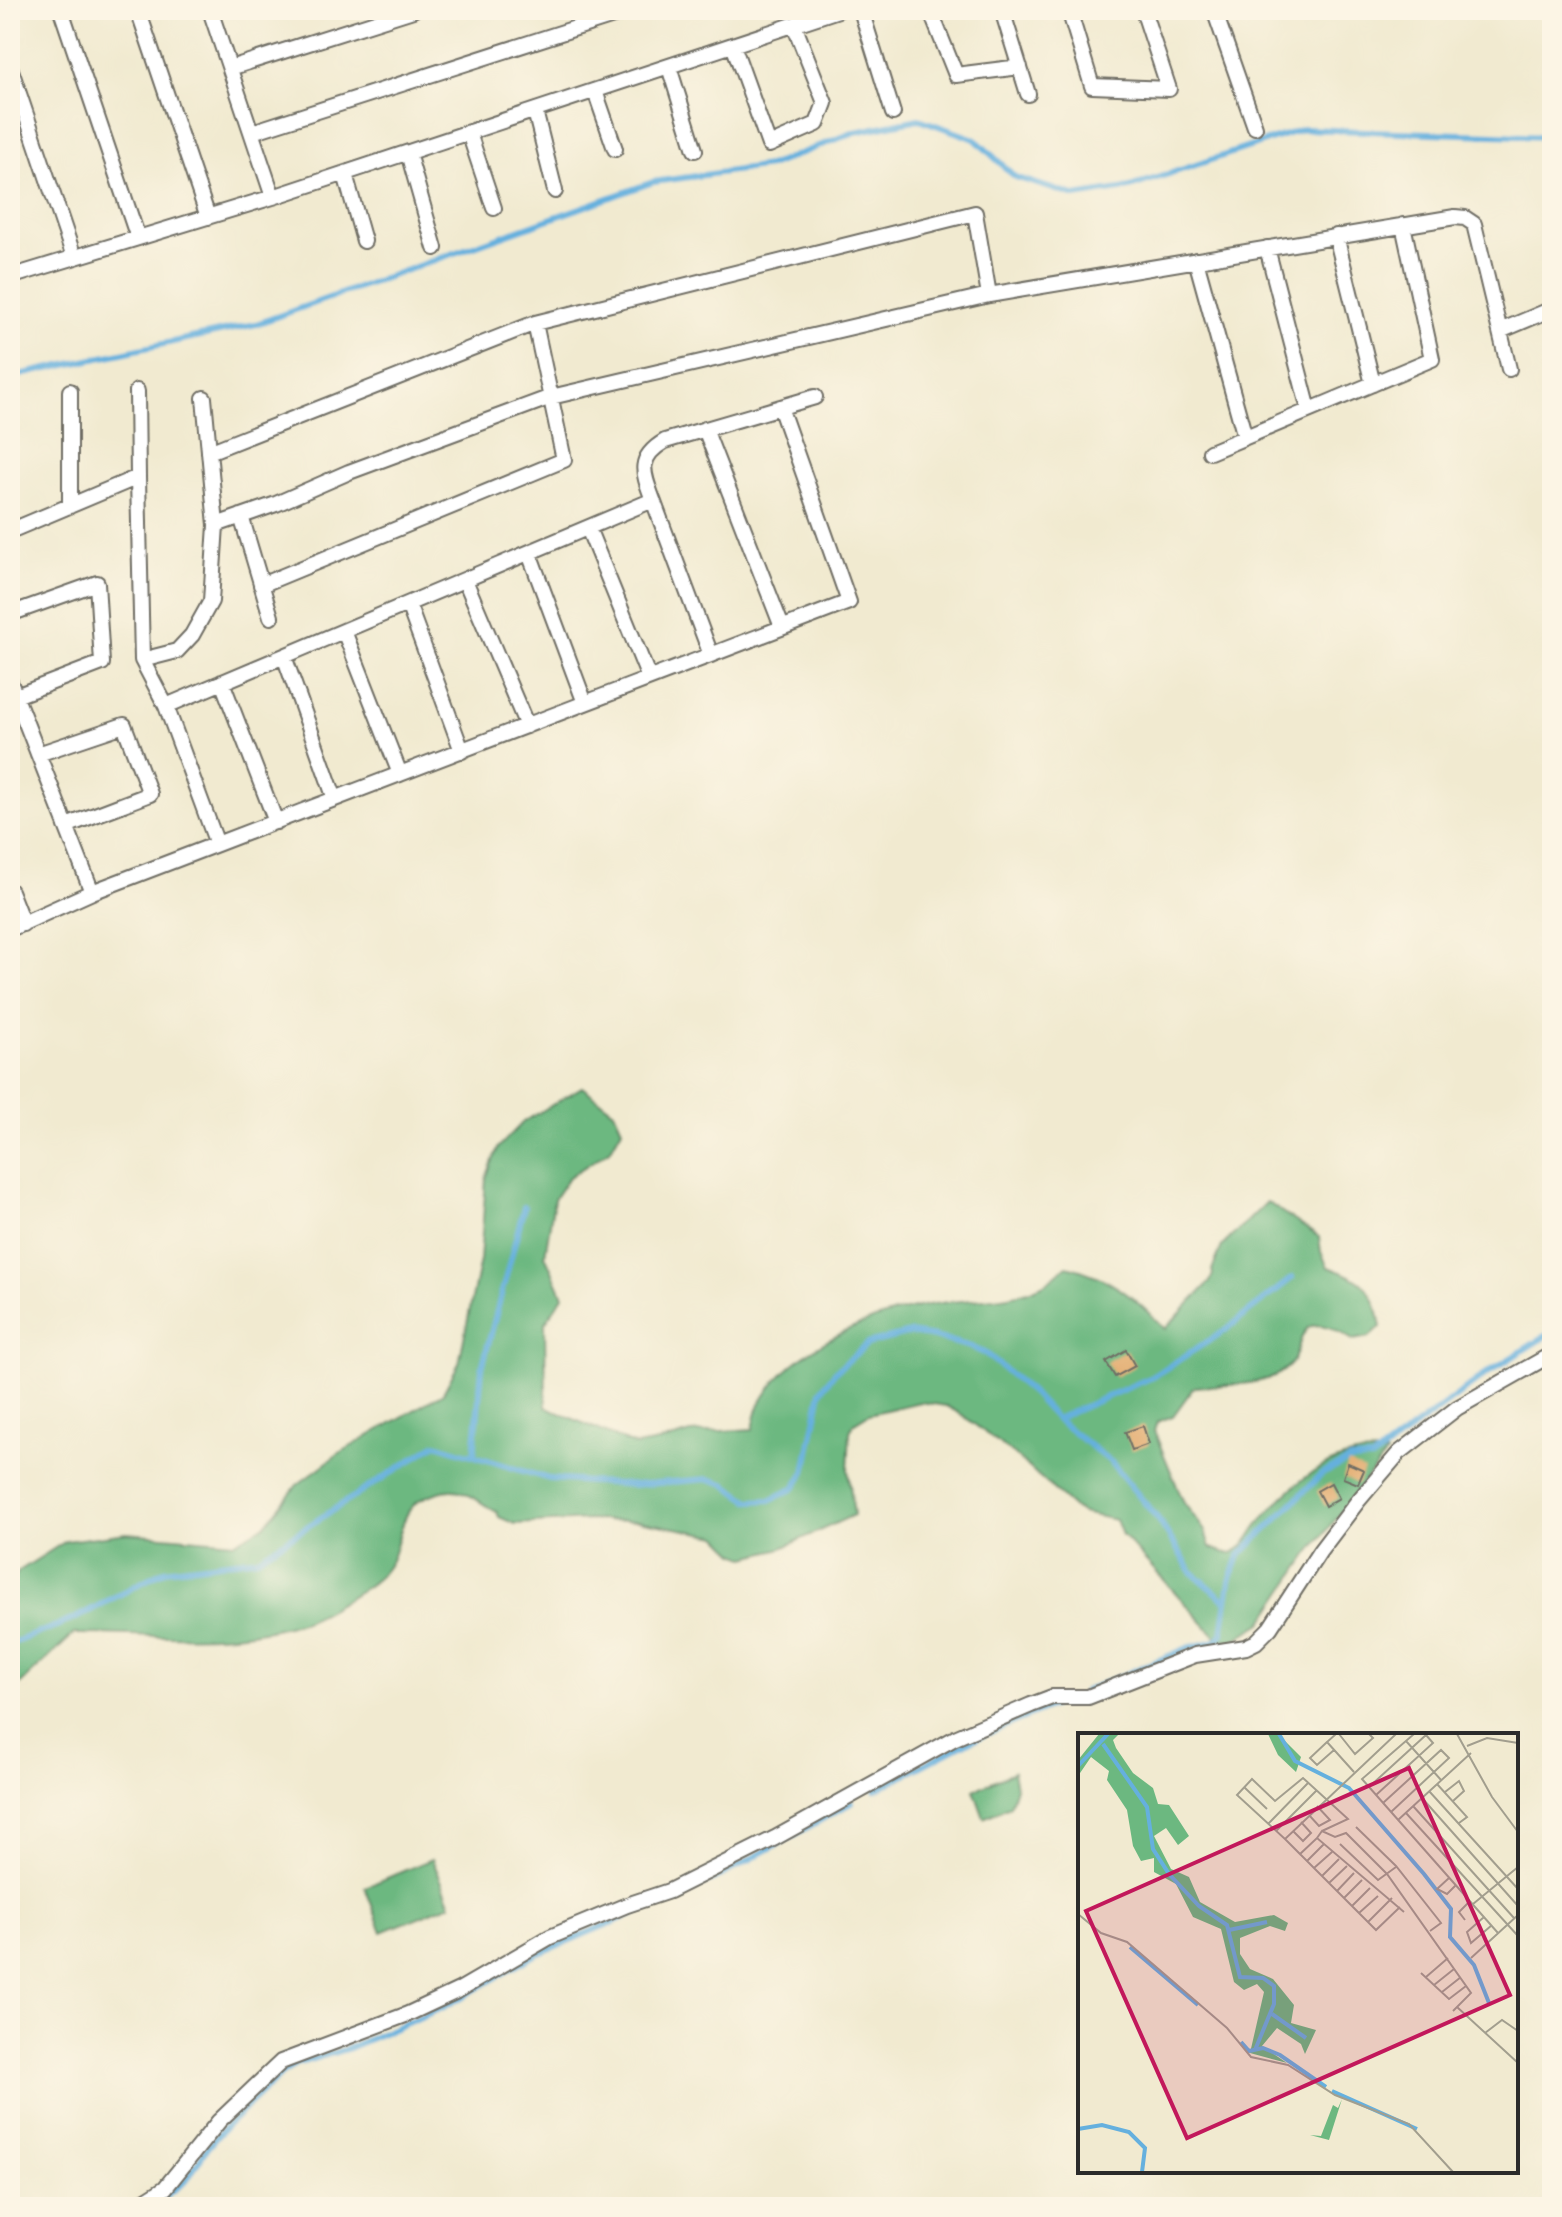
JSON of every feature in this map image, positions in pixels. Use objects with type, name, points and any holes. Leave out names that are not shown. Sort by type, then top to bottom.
[{"type":"street","points":[[61,10],[138,238]]},
{"type":"street","points":[[138,10],[208,217]]},
{"type":"street","points":[[210,10],[273,197]]},
{"type":"street","points":[[230,68],[413,10]]},
{"type":"street","points":[[252,132],[632,10]]},
{"type":"street","points":[[11,275],[345,174],[838,10]]},
{"type":"street","points":[[861,10],[893,113]]},
{"type":"street","points":[[930,10],[956,75],[1020,67]]},
{"type":"street","points":[[1002,10],[1028,94]]},
{"type":"street","points":[[1069,10],[1092,86],[1169,89],[1143,10]]},
{"type":"street","points":[[1214,10],[1255,127]]},
{"type":"street","points":[[733,45],[769,145],[817,124],[825,103],[794,25]]},
{"type":"street","points":[[10,67],[74,257]]},
{"type":"street","points":[[669,67],[695,150]]},
{"type":"street","points":[[595,91],[615,149]]},
{"type":"street","points":[[535,111],[555,191]]},
{"type":"street","points":[[469,133],[494,208]]},
{"type":"street","points":[[408,153],[435,248]]},
{"type":"street","points":[[345,174],[364,241]]},
{"type":"street","points":[[209,452],[535,323],[975,213],[989,295]]},
{"type":"street","points":[[216,525],[551,397],[989,295],[1455,217],[1465,218],[1474,224],[1509,369]]},
{"type":"street","points":[[1210,452],[1432,359],[1403,225]]},
{"type":"street","points":[[1336,236],[1373,384]]},
{"type":"street","points":[[1267,248],[1309,410]]},
{"type":"street","points":[[1196,260],[1245,437]]},
{"type":"street","points":[[1500,331],[1552,309]]},
{"type":"street","points":[[261,585],[564,460],[535,323]]},
{"type":"street","points":[[70,391],[70,506]]},
{"type":"street","points":[[137,391],[142,660],[166,706],[217,844]]},
{"type":"street","points":[[711,655],[642,473],[644,463],[652,449],[665,441],[815,397]]},
{"type":"street","points":[[142,660],[177,651],[192,635],[211,601],[216,525],[204,398]]},
{"type":"street","points":[[10,891],[16,926],[92,892],[849,602],[780,407]]},
{"type":"street","points":[[705,429],[782,627]]},
{"type":"street","points":[[10,531],[138,477]]},
{"type":"street","points":[[166,706],[653,500]]},
{"type":"street","points":[[241,516],[271,617]]},
{"type":"street","points":[[588,528],[649,678]]},
{"type":"street","points":[[529,553],[585,703]]},
{"type":"street","points":[[465,580],[527,726]]},
{"type":"street","points":[[10,614],[97,583],[102,663],[13,689],[92,892]]},
{"type":"street","points":[[408,604],[462,751]]},
{"type":"street","points":[[344,631],[400,774]]},
{"type":"street","points":[[284,656],[335,799]]},
{"type":"street","points":[[222,682],[276,822]]},
{"type":"street","points":[[38,754],[124,725],[150,794],[66,826]]},
{"type":"street","points":[[135,2207],[165,2188],[219,2121],[281,2062],[408,2014],[459,1990],[550,1937],[669,1891],[775,1838],[968,1732],[1052,1697],[1088,1697],[1195,1655],[1246,1647],[1256,1642],[1270,1628],[1348,1513],[1399,1453],[1457,1408],[1552,1354]]},
{"type":"green space","points":[[582,1087],[614,1111],[622,1129],[610,1150],[569,1177],[554,1199],[545,1255],[563,1296],[545,1323],[546,1407],[636,1446],[691,1433],[753,1429],[760,1403],[776,1380],[794,1363],[838,1335],[886,1315],[911,1309],[1016,1294],[1045,1283],[1067,1266],[1109,1282],[1143,1307],[1165,1329],[1210,1282],[1222,1246],[1267,1202],[1319,1237],[1328,1267],[1366,1288],[1375,1303],[1381,1327],[1369,1337],[1353,1340],[1328,1327],[1312,1326],[1304,1332],[1291,1364],[1270,1378],[1245,1384],[1194,1387],[1173,1416],[1157,1422],[1154,1431],[1184,1503],[1205,1531],[1210,1547],[1231,1553],[1245,1544],[1284,1496],[1314,1472],[1348,1457],[1386,1454],[1308,1555],[1262,1623],[1236,1639],[1220,1641],[1122,1535],[1116,1520],[1075,1509],[1022,1461],[961,1414],[946,1406],[920,1402],[869,1414],[853,1424],[848,1470],[854,1515],[782,1548],[746,1557],[735,1553],[718,1536],[638,1521],[515,1524],[499,1517],[497,1512],[464,1492],[445,1491],[424,1497],[409,1510],[392,1558],[380,1576],[319,1615],[276,1629],[219,1636],[74,1634],[10,1694],[10,1584],[19,1571],[66,1541],[127,1533],[235,1542],[265,1525],[297,1485],[338,1454],[443,1393],[459,1363],[480,1260],[486,1178],[498,1148],[522,1123]]},
{"type":"green space","points":[[1013,1772],[1016,1787],[1010,1806],[984,1818],[974,1790]]},
{"type":"green space","points":[[432,1859],[451,1904],[382,1932],[365,1887]]},
{"type":"building","points":[[1126,1350],[1135,1366],[1115,1377],[1106,1362]]},
{"type":"building","points":[[1143,1426],[1149,1444],[1132,1450],[1125,1432]]},
{"type":"building","points":[[1348,1463],[1364,1470],[1358,1484],[1343,1478]]},
{"type":"building","points":[[1331,1483],[1339,1498],[1325,1506],[1317,1491]]},
{"type":"waterway","points":[[10,377],[256,324],[653,182],[769,166],[855,132],[919,119],[975,139],[1015,177],[1075,196],[1127,188],[1303,129],[1552,137]]},
{"type":"waterway","points":[[474,1454],[482,1368],[524,1207]]},
{"type":"waterway","points":[[1056,1419],[1152,1377],[1227,1329],[1292,1278]]},
{"type":"waterway","points":[[1085,1691],[1188,1648],[1216,1641],[1222,1634],[1230,1581],[1239,1556],[1322,1474],[1350,1460],[1372,1459],[1487,1373],[1552,1332]]},
{"type":"waterway","points":[[10,1644],[74,1619],[165,1570],[258,1558],[436,1444],[549,1479],[632,1485],[709,1479],[725,1484],[750,1501],[770,1500],[793,1489],[805,1472],[821,1391],[834,1373],[867,1344],[910,1333],[971,1347],[986,1354],[1033,1394],[1056,1419],[1111,1462],[1158,1519],[1191,1571],[1226,1601]]},
{"type":"waterway","points":[[875,1790],[965,1743],[1056,1704]]},
{"type":"waterway","points":[[150,2207],[187,2180],[223,2129],[281,2074],[296,2064],[346,2049],[446,2006],[537,1954],[715,1879],[851,1803]]}]
